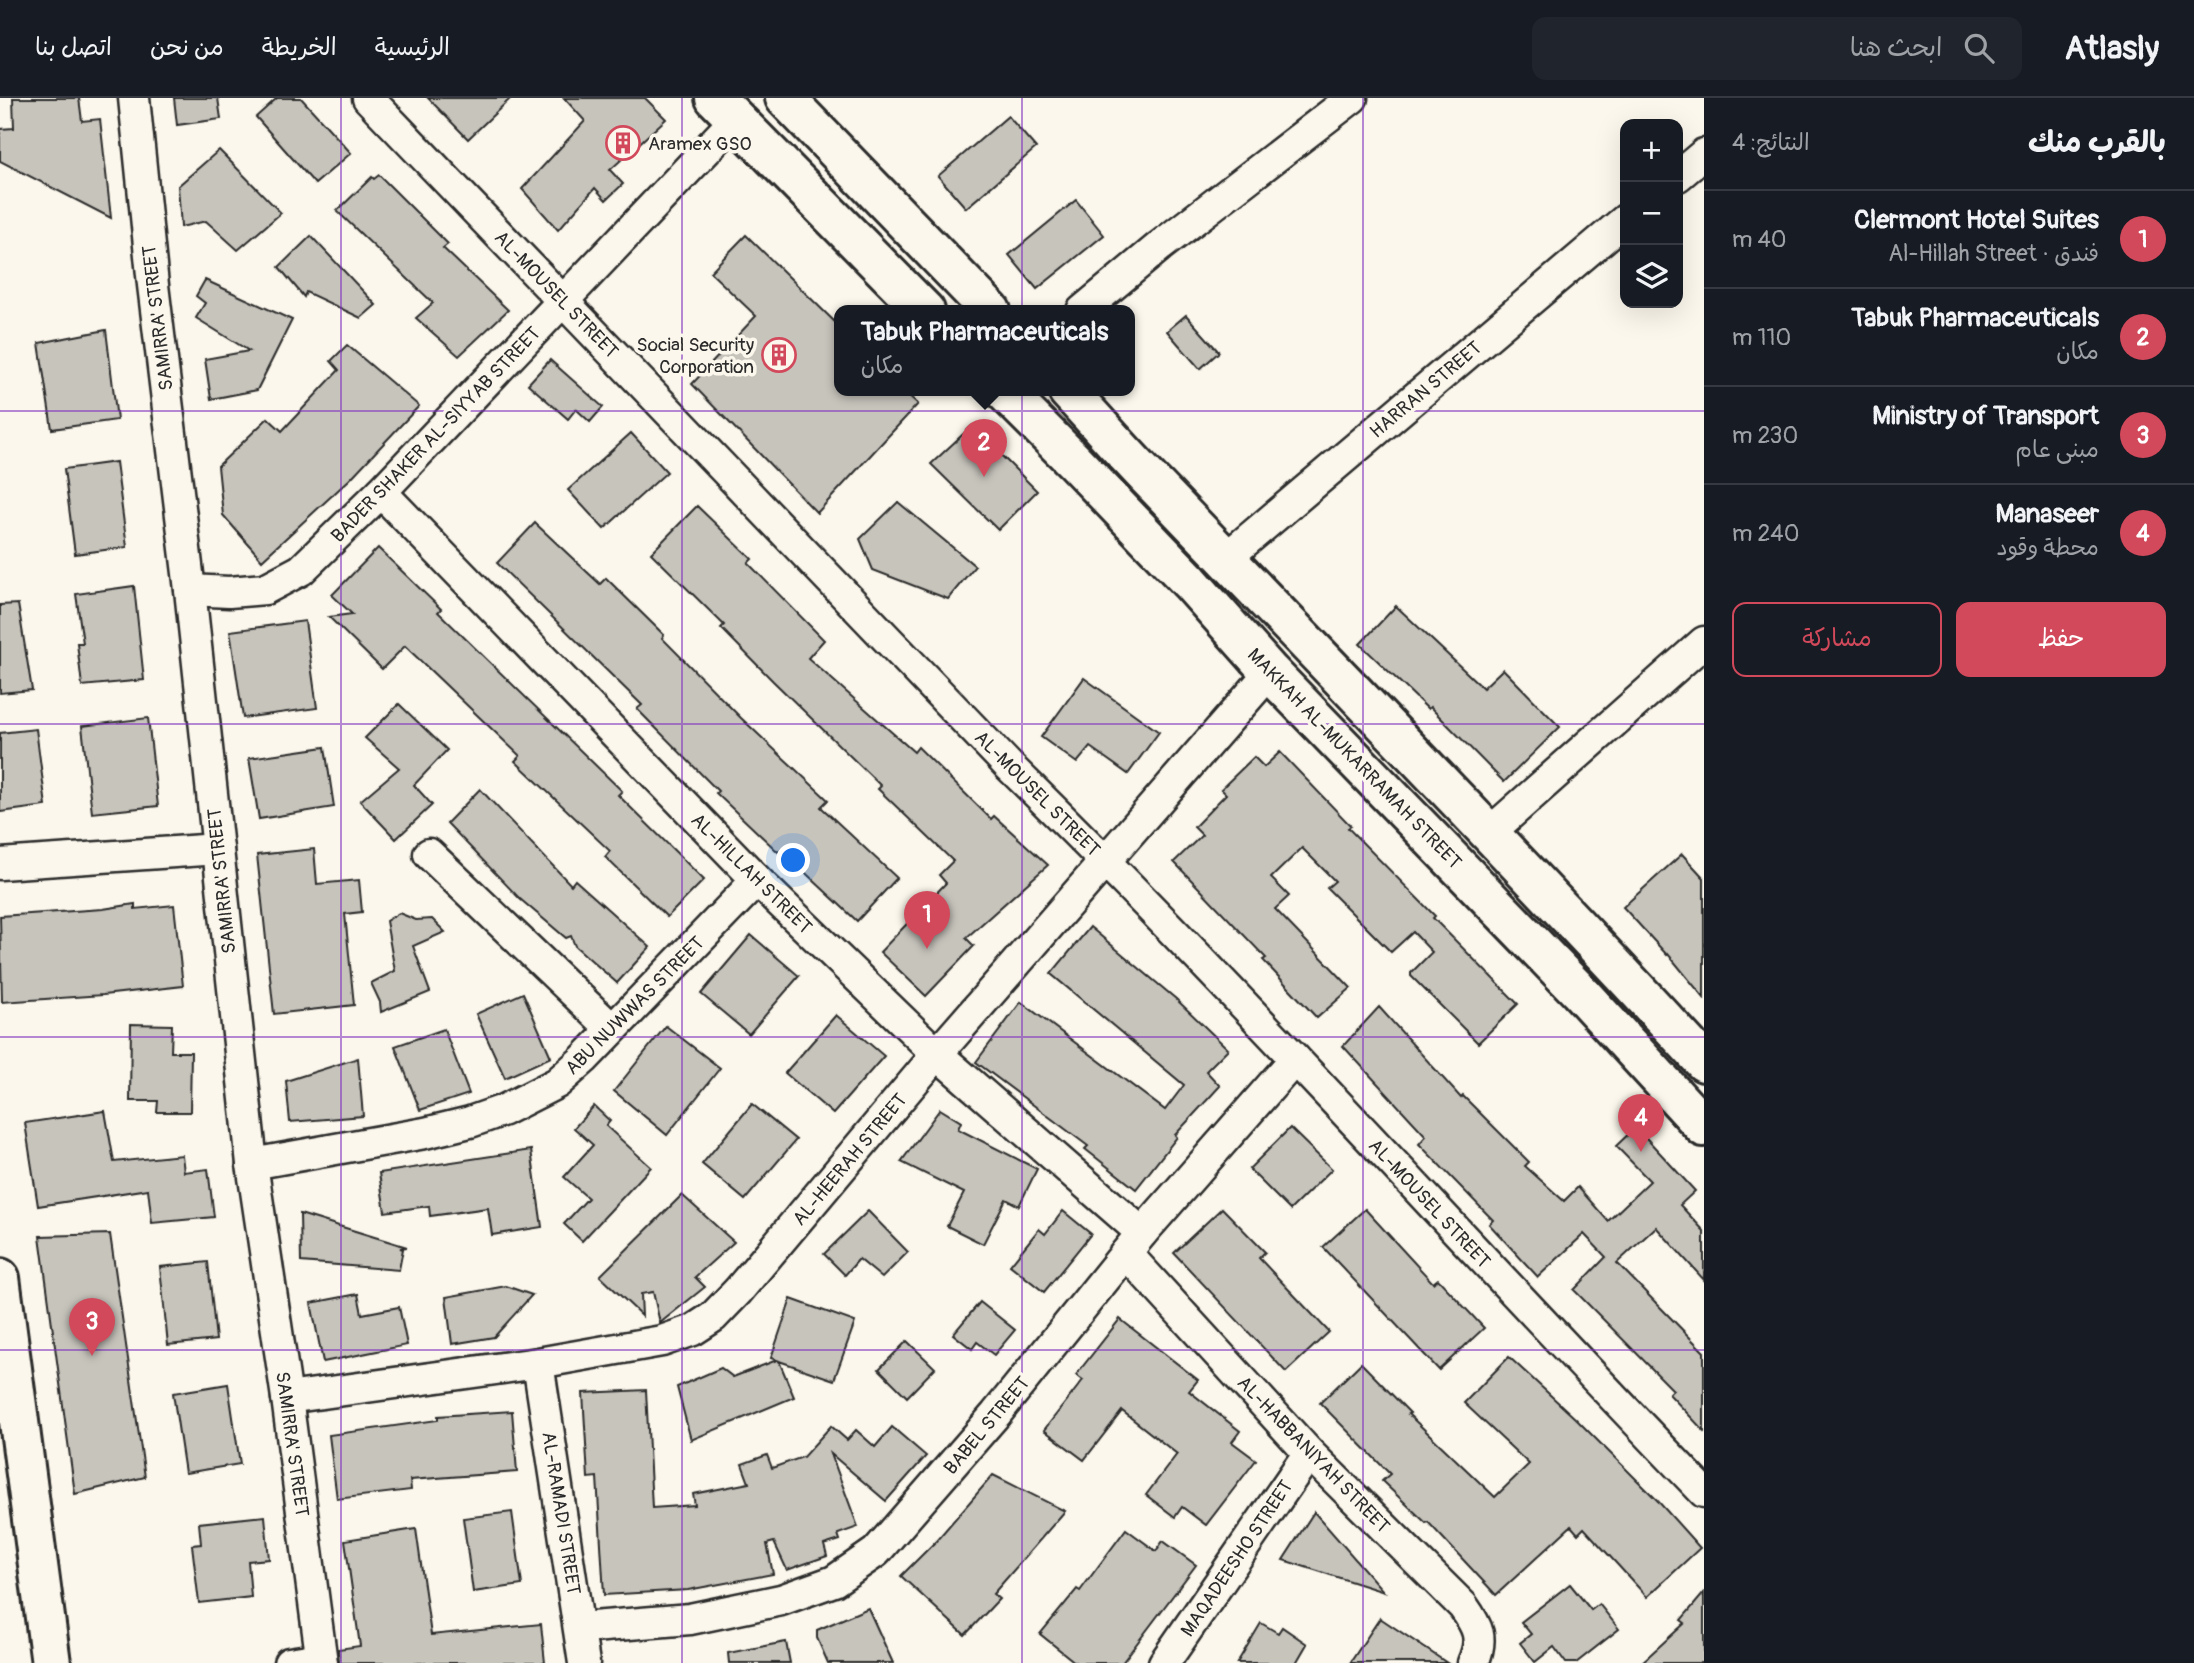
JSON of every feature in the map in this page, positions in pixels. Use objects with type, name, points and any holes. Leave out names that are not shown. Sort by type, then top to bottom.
[{"type":"main road","points":[[785,98],[985,305]]},
{"type":"main road","points":[[725,109],[919,305]]},
{"type":"main road","name":"MAKKAH AL-MUKARRAMAH STREET","points":[[1009,396],[1190,582],[1270,672],[1579,991],[1704,1127]]},
{"type":"main road","points":[[1073,396],[1488,834],[1540,885],[1704,1062]]},
{"type":"main road","points":[[0,1278],[51,1663]]},
{"type":"street","name":"SAMIRRA' STREET","points":[[134,98],[152,285],[190,590],[252,1164],[322,1661]]},
{"type":"street","name":"AL-MOUSEL STREET","points":[[368,98],[1009,766],[1106,861],[1704,1492]]},
{"type":"street","points":[[1089,305],[1160,246],[1352,98]]},
{"type":"street","name":"BADER SHAKER AL-SIYYAB STREET","points":[[190,590],[265,589],[302,570],[381,492],[564,301],[725,109]]},
{"type":"street","points":[[1683,172],[1704,154]]},
{"type":"street","name":"HARRAN STREET","points":[[1226,558],[1620,224]]},
{"type":"street","name":"AL-HILLAH STREET","points":[[381,492],[757,880],[1134,1243]]},
{"type":"street","points":[[1488,834],[1704,642]]},
{"type":"street","name":"AL-HEERAH STREET","points":[[287,1398],[538,1363],[662,1341],[693,1330],[713,1317],[825,1189],[937,1054],[1270,672]]},
{"type":"street","points":[[0,864],[218,849]]},
{"type":"street","points":[[429,854],[612,1029]]},
{"type":"street","name":"ABU NUWWAS STREET","points":[[252,1164],[425,1133],[470,1122],[504,1110],[557,1083],[757,880]]},
{"type":"street","name":"BABEL STREET","points":[[580,1628],[690,1619],[781,1600],[834,1581],[876,1552],[996,1414],[1134,1243],[1295,1059]]},
{"type":"street","name":"AL-HABBANIYAH STREET","points":[[1134,1243],[1308,1453],[1462,1606],[1476,1625],[1479,1642],[1473,1663]]},
{"type":"street","name":"AL-RAMADI STREET","points":[[538,1363],[584,1663]]},
{"type":"street","name":"MAQADEESHO STREET","points":[[1164,1663],[1308,1453]]},
{"type":"street","points":[[289,1663],[322,1661]]},
{"type":"building","points":[[13,98],[79,98],[82,121],[100,119],[111,218],[0,161],[0,129],[14,128]]},
{"type":"building","points":[[174,98],[218,98],[221,119],[177,125]]},
{"type":"building","points":[[277,98],[301,98],[351,153],[315,184],[256,117]]},
{"type":"building","points":[[428,98],[511,98],[468,139]]},
{"type":"building","points":[[564,98],[645,98],[666,119],[610,170],[623,184],[606,200],[595,188],[558,230],[522,189],[585,121]]},
{"type":"building","points":[[1008,116],[1036,148],[966,208],[938,176]]},
{"type":"building","points":[[219,150],[281,213],[238,250],[206,221],[181,227],[178,186]]},
{"type":"building","points":[[379,175],[448,244],[443,248],[508,310],[459,356],[416,318],[433,303],[337,211],[372,177],[374,179]]},
{"type":"building","points":[[1076,200],[1104,235],[1037,289],[1009,255]]},
{"type":"building","name":"Social Security Corporation","points":[[746,235],[834,321],[834,396],[909,396],[918,404],[817,513],[692,384],[756,316],[710,272]]},
{"type":"building","points":[[311,236],[376,305],[361,318],[306,292],[304,297],[279,267]]},
{"type":"building","points":[[205,280],[292,320],[257,390],[211,399],[205,359],[249,351],[196,318],[205,303],[196,296]]},
{"type":"building","points":[[1186,315],[1219,352],[1200,369],[1167,331]]},
{"type":"building","points":[[106,330],[117,420],[52,429],[39,343]]},
{"type":"building","points":[[347,345],[419,406],[350,479],[262,560],[223,515],[218,466],[268,418],[282,431],[339,370],[331,361]]},
{"type":"building","points":[[550,360],[603,407],[590,422],[576,409],[568,419],[528,384]]},
{"type":"building","points":[[972,426],[1037,491],[998,530],[931,464]]},
{"type":"building","points":[[631,433],[667,472],[604,529],[568,490]]},
{"type":"building","points":[[116,462],[127,547],[75,554],[64,469]]},
{"type":"building","points":[[898,502],[975,566],[948,599],[873,570],[860,539]]},
{"type":"building","points":[[697,506],[752,559],[748,563],[824,640],[808,658],[914,752],[918,747],[991,819],[994,816],[1048,865],[966,938],[974,946],[926,996],[880,952],[946,883],[939,875],[953,861],[878,789],[881,786],[773,681],[721,628],[724,625],[651,553]]},
{"type":"building","points":[[535,523],[600,584],[606,578],[664,635],[662,638],[741,718],[828,800],[821,807],[897,878],[857,921],[716,793],[718,791],[637,709],[642,705],[497,563]]},
{"type":"building","points":[[378,548],[441,609],[438,612],[622,791],[618,795],[704,880],[667,917],[605,857],[610,851],[515,761],[520,756],[405,646],[382,669],[329,617],[352,614],[332,595]]},
{"type":"building","points":[[134,586],[144,680],[82,686],[77,643],[83,643],[76,594]]},
{"type":"building","points":[[18,604],[32,690],[0,693],[0,605]]},
{"type":"building","points":[[1396,606],[1483,688],[1503,669],[1560,727],[1504,782],[1430,707],[1428,709],[1360,644]]},
{"type":"building","points":[[305,621],[317,708],[243,718],[230,631]]},
{"type":"building","points":[[1084,678],[1159,732],[1128,774],[1090,747],[1077,763],[1041,737]]},
{"type":"building","points":[[399,704],[447,750],[414,785],[432,805],[396,839],[360,801],[399,768],[365,738]]},
{"type":"building","points":[[148,718],[158,806],[92,813],[82,726]]},
{"type":"building","points":[[36,729],[46,806],[0,812],[0,733]]},
{"type":"building","points":[[325,747],[334,807],[259,819],[249,758]]},
{"type":"building","points":[[1280,752],[1351,826],[1348,828],[1435,916],[1433,918],[1518,1004],[1478,1043],[1411,976],[1432,952],[1413,932],[1391,952],[1327,888],[1335,881],[1302,848],[1271,878],[1289,896],[1275,909],[1351,988],[1317,1018],[1263,960],[1266,958],[1174,862],[1202,835],[1194,827],[1226,794],[1221,789],[1254,757],[1264,767]]},
{"type":"building","points":[[480,789],[571,885],[575,880],[650,947],[617,983],[575,946],[571,936],[566,938],[520,899],[447,823]]},
{"type":"building","points":[[314,849],[317,884],[359,880],[362,912],[345,914],[354,1005],[274,1014],[257,855]]},
{"type":"building","points":[[1682,854],[1704,878],[1704,998],[1668,954],[1623,907]]},
{"type":"building","points":[[135,904],[135,909],[174,905],[183,986],[2,1002],[0,916],[103,909]]},
{"type":"building","points":[[399,913],[416,920],[432,919],[445,932],[413,946],[430,992],[381,1012],[380,1002],[371,983],[395,971],[386,921]]},
{"type":"building","points":[[1090,927],[1176,999],[1228,1049],[1206,1071],[1220,1086],[1175,1135],[1177,1137],[1136,1189],[1085,1149],[1088,1146],[976,1062],[1021,1002],[1165,1110],[1184,1085],[1051,974]]},
{"type":"building","points":[[751,935],[799,976],[749,1034],[701,994]]},
{"type":"building","points":[[523,993],[551,1057],[505,1078],[476,1014]]},
{"type":"building","points":[[1379,1007],[1461,1098],[1463,1096],[1529,1162],[1525,1166],[1564,1201],[1578,1187],[1608,1221],[1650,1181],[1616,1146],[1636,1127],[1695,1191],[1680,1205],[1704,1231],[1704,1280],[1656,1227],[1617,1263],[1704,1352],[1704,1431],[1669,1394],[1673,1390],[1574,1290],[1606,1257],[1584,1234],[1538,1277],[1489,1224],[1493,1220],[1419,1144],[1426,1136],[1343,1046]]},
{"type":"building","points":[[836,1015],[884,1056],[833,1114],[785,1073]]},
{"type":"building","points":[[131,1024],[172,1025],[171,1052],[191,1052],[190,1112],[157,1112],[158,1101],[130,1101]]},
{"type":"building","points":[[666,1026],[720,1068],[667,1135],[614,1091]]},
{"type":"building","points":[[444,1029],[469,1094],[420,1110],[395,1046]]},
{"type":"building","points":[[358,1058],[363,1116],[290,1122],[286,1081]]},
{"type":"building","points":[[752,1104],[796,1140],[745,1200],[702,1164]]},
{"type":"building","points":[[594,1106],[610,1121],[606,1126],[651,1167],[582,1241],[564,1224],[588,1198],[564,1177],[593,1145],[574,1128]]},
{"type":"building","points":[[940,1109],[961,1122],[958,1129],[1037,1169],[1019,1206],[1006,1199],[983,1244],[947,1226],[964,1193],[901,1162]]},
{"type":"building","points":[[105,1111],[114,1162],[182,1155],[184,1172],[208,1169],[214,1217],[152,1223],[148,1189],[38,1206],[25,1123]]},
{"type":"building","points":[[1290,1128],[1332,1169],[1290,1210],[1249,1169]]},
{"type":"building","points":[[531,1150],[542,1227],[492,1235],[488,1208],[430,1216],[429,1206],[385,1212],[379,1173]]},
{"type":"building","points":[[682,1195],[734,1242],[695,1277],[705,1287],[660,1323],[653,1292],[641,1294],[642,1316],[600,1276]]},
{"type":"building","points":[[1222,1208],[1265,1252],[1259,1258],[1329,1332],[1286,1372],[1174,1253]]},
{"type":"building","points":[[1365,1209],[1433,1283],[1438,1279],[1484,1328],[1439,1370],[1323,1247]]},
{"type":"building","points":[[868,1211],[908,1252],[882,1278],[859,1259],[845,1275],[824,1254]]},
{"type":"building","points":[[1063,1211],[1091,1234],[1044,1292],[1010,1265],[1039,1229],[1045,1234]]},
{"type":"building","points":[[300,1214],[407,1247],[400,1248],[403,1249],[399,1270],[301,1262]]},
{"type":"building","points":[[110,1234],[145,1477],[75,1494],[40,1236]]},
{"type":"building","points":[[208,1262],[216,1340],[168,1345],[160,1267]]},
{"type":"building","points":[[506,1286],[532,1295],[494,1337],[452,1344],[446,1297]]},
{"type":"building","points":[[358,1294],[362,1314],[399,1307],[407,1345],[323,1362],[311,1303]]},
{"type":"building","points":[[791,1299],[855,1322],[834,1380],[779,1361],[794,1397],[691,1440],[677,1387],[721,1368],[733,1377],[777,1360],[771,1358]]},
{"type":"building","points":[[980,1302],[1015,1330],[994,1355],[977,1342],[972,1349],[953,1334]]},
{"type":"building","points":[[1120,1319],[1198,1380],[1189,1391],[1240,1431],[1232,1442],[1256,1460],[1206,1525],[1182,1507],[1175,1517],[1146,1495],[1177,1454],[1122,1411],[1084,1460],[1044,1430],[1083,1380],[1076,1375]]},
{"type":"building","points":[[907,1341],[935,1368],[907,1397],[879,1369]]},
{"type":"building","points":[[1509,1357],[1657,1500],[1700,1548],[1647,1597],[1584,1528],[1578,1534],[1571,1526],[1496,1595],[1428,1522],[1382,1481],[1390,1474],[1320,1403],[1361,1363],[1410,1413],[1408,1414],[1495,1497],[1529,1464],[1464,1403]]},
{"type":"building","points":[[228,1384],[240,1464],[185,1473],[173,1393]]},
{"type":"building","points":[[646,1390],[652,1508],[695,1505],[693,1494],[749,1483],[742,1464],[767,1455],[772,1468],[803,1457],[831,1426],[847,1440],[856,1430],[875,1447],[892,1427],[926,1456],[886,1501],[831,1454],[858,1527],[838,1534],[840,1540],[824,1545],[827,1556],[787,1570],[774,1542],[767,1544],[773,1574],[688,1590],[604,1595],[597,1477],[588,1478],[583,1393]]},
{"type":"building","points":[[512,1411],[517,1472],[410,1480],[411,1490],[337,1499],[329,1435],[438,1420],[438,1416]]},
{"type":"building","points":[[993,1475],[1065,1511],[993,1594],[999,1599],[965,1635],[901,1576],[936,1541]]},
{"type":"building","points":[[512,1512],[522,1585],[473,1592],[463,1518]]},
{"type":"building","points":[[1314,1512],[1384,1592],[1283,1560]]},
{"type":"building","points":[[265,1516],[269,1559],[248,1561],[251,1597],[199,1603],[192,1545],[201,1544],[199,1523]]},
{"type":"building","points":[[416,1529],[431,1635],[541,1624],[545,1663],[339,1663],[338,1649],[360,1646],[345,1540]]},
{"type":"building","points":[[1126,1529],[1156,1551],[1163,1541],[1196,1565],[1122,1663],[1076,1663],[1040,1634],[1077,1589],[1080,1591]]},
{"type":"building","points":[[1570,1584],[1591,1610],[1599,1604],[1619,1629],[1576,1663],[1566,1663],[1554,1647],[1535,1662],[1520,1643],[1531,1634],[1521,1622]]},
{"type":"building","points":[[1704,1593],[1704,1663],[1641,1663],[1685,1623],[1681,1620]]},
{"type":"building","points":[[868,1608],[893,1663],[828,1663],[817,1638],[817,1630]]},
{"type":"building","points":[[1380,1618],[1447,1663],[1350,1663]]},
{"type":"building","points":[[1261,1623],[1278,1633],[1282,1627],[1307,1644],[1296,1663],[1237,1663]]},
{"type":"building","points":[[786,1642],[790,1663],[729,1663],[728,1653]]},
{"type":"place","name":"Aramex GSO","points":[[623,143]]},
{"type":"place","name":"Social Security Corporation","points":[[779,355]]},
{"type":"place","name":"Tabuk Pharmaceuticals","points":[[984,477]]},
{"type":"place","name":"Clermont Hotel Suites","points":[[927,949]]},
{"type":"place","name":"Manaseer","points":[[1641,1152]]},
{"type":"place","name":"Ministry of Transport","points":[[92,1356]]}]
